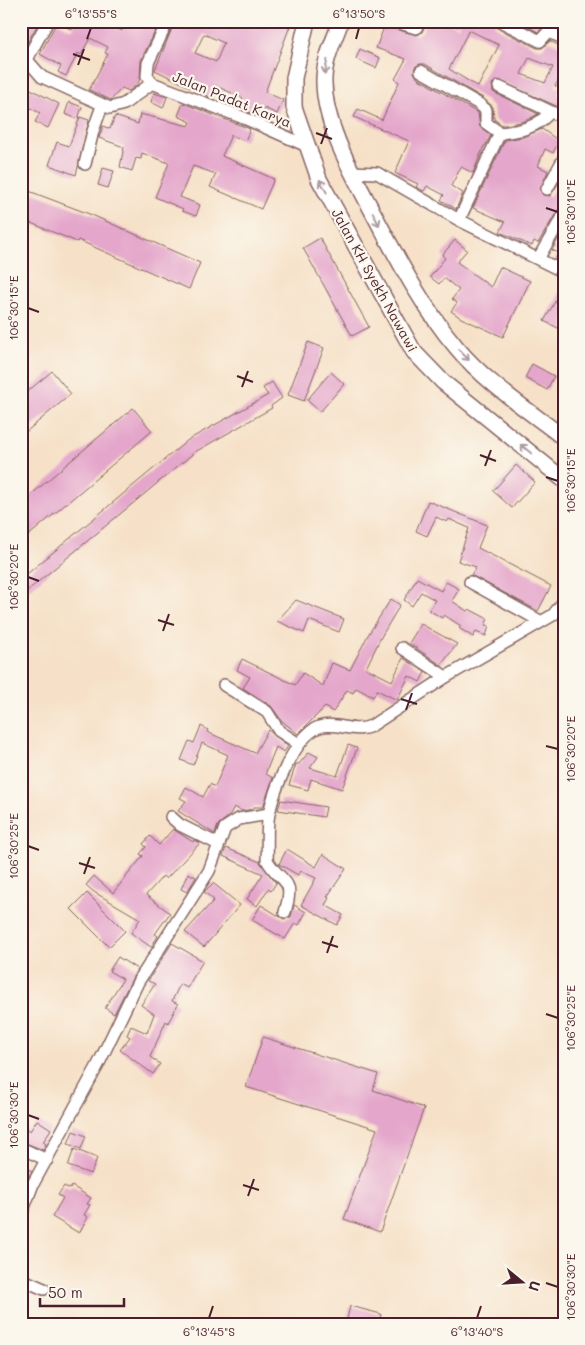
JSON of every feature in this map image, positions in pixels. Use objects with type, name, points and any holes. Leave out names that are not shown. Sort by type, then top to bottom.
[{"type":"main road","name":"Jalan KH Syekh Nawawi","points":[[307,21],[294,78],[294,107],[319,179],[414,352],[443,382],[564,480]]},
{"type":"main road","name":"Jalan KH Syekh Nawawi","points":[[341,21],[330,48],[324,82],[328,112],[352,172],[410,285],[457,348],[500,388],[564,438]]},
{"type":"street","points":[[48,21],[24,56],[42,77],[102,106],[93,131],[85,164]]},
{"type":"street","points":[[152,83],[147,76],[148,62],[168,21]]},
{"type":"street","points":[[393,21],[416,28],[420,21]]},
{"type":"street","points":[[500,21],[540,41],[548,32],[564,38]]},
{"type":"street","points":[[422,71],[479,104],[486,110],[486,123],[500,133],[515,132],[538,125],[550,112]]},
{"type":"street","name":"Jalan Padat Karya","points":[[102,106],[118,107],[152,83],[244,118],[307,146]]},
{"type":"street","points":[[500,87],[564,118]]},
{"type":"street","points":[[459,220],[500,133]]},
{"type":"street","points":[[547,189],[564,158]]},
{"type":"street","points":[[352,172],[377,173],[459,220],[564,272]]},
{"type":"street","points":[[538,259],[564,214]]},
{"type":"street","points":[[470,582],[540,621]]},
{"type":"street","points":[[285,912],[290,897],[289,887],[267,860],[269,814],[284,774],[299,744],[310,732],[321,726],[364,730],[446,677],[553,614],[563,603]]},
{"type":"street","points":[[402,648],[446,677]]},
{"type":"street","points":[[224,685],[267,712],[279,731],[299,744]]},
{"type":"street","points":[[21,1215],[33,1184],[138,982],[208,871],[225,828],[239,819],[269,814]]},
{"type":"street","points":[[171,817],[180,825],[218,844]]},
{"type":"street","points":[[21,1148],[46,1160]]},
{"type":"street","points":[[21,1279],[44,1289]]},
{"type":"building","points":[[21,21],[39,21],[25,47],[21,46]]},
{"type":"building","points":[[76,21],[99,21],[122,31],[127,21],[160,21],[141,60],[140,79],[137,85],[129,91],[122,88],[111,100],[89,90],[108,54],[105,53],[108,47],[90,38],[81,55],[78,53],[66,76],[58,72],[61,66],[40,54],[57,22],[72,30]]},
{"type":"building","points":[[175,21],[292,21],[265,92],[283,100],[277,114],[264,108],[260,117],[239,108],[243,98],[216,86],[210,97],[155,70]],"holes":[[[204,34],[224,43],[216,62],[195,53]]]},
{"type":"building","points":[[427,21],[447,21],[458,27],[459,25],[452,21],[493,21],[497,28],[537,48],[542,48],[550,41],[564,48],[564,71],[555,86],[560,88],[558,94],[564,96],[563,109],[498,80],[492,84],[493,92],[538,114],[525,121],[506,125],[502,125],[494,119],[493,107],[483,98],[425,64],[415,67],[414,72],[417,78],[478,113],[480,127],[491,135],[484,146],[473,173],[461,167],[451,186],[463,193],[456,209],[441,200],[444,195],[427,186],[424,191],[416,187],[418,184],[395,173],[409,141],[354,117],[358,109],[382,120],[399,82],[395,79],[406,59],[376,48],[386,22],[391,28],[417,35],[422,32]],"holes":[[[469,30],[499,45],[478,87],[449,69]],[[529,58],[553,67],[545,83],[521,74]]]},
{"type":"building","points":[[517,21],[551,21],[538,32]]},
{"type":"building","points":[[360,49],[380,58],[376,68],[356,59]]},
{"type":"building","points":[[21,84],[59,104],[48,128],[35,122],[40,113],[21,103]]},
{"type":"building","points":[[154,93],[167,97],[163,108],[151,102]]},
{"type":"building","points":[[69,102],[82,107],[78,119],[65,114]]},
{"type":"building","points":[[183,103],[250,129],[245,141],[231,135],[222,156],[274,179],[261,209],[210,187],[216,174],[193,166],[180,197],[200,205],[196,216],[182,211],[183,209],[155,197],[169,163],[142,153],[141,159],[136,158],[132,171],[120,167],[124,147],[99,138],[103,126],[110,129],[115,116],[138,124],[140,114],[189,126],[191,122],[178,116]]},
{"type":"building","points":[[80,117],[89,120],[76,175],[49,165],[57,142],[69,146]]},
{"type":"building","points":[[542,129],[559,141],[553,153],[545,149],[538,166],[548,171],[540,190],[543,195],[550,196],[562,178],[564,179],[564,207],[558,210],[538,243],[534,241],[532,246],[500,232],[505,222],[473,208],[505,140],[523,137]]},
{"type":"building","points":[[103,168],[114,171],[108,188],[98,185]]},
{"type":"building","points":[[21,188],[92,215],[200,263],[189,289],[78,240],[77,242],[21,219]]},
{"type":"building","points":[[564,229],[564,264],[555,259],[559,253],[552,250]]},
{"type":"building","points":[[320,238],[369,327],[352,336],[303,248]]},
{"type":"building","points":[[455,240],[467,250],[457,262],[491,287],[500,267],[530,281],[503,337],[461,318],[451,311],[457,303],[452,299],[459,290],[444,278],[439,284],[430,277],[445,258],[442,255]]},
{"type":"building","points":[[564,286],[564,331],[544,321]]},
{"type":"building","points":[[308,342],[324,348],[304,401],[288,395]]},
{"type":"building","points":[[532,364],[554,376],[547,390],[525,378]]},
{"type":"building","points":[[52,371],[71,394],[21,436],[21,397]]},
{"type":"building","points":[[331,372],[344,384],[320,412],[307,400]]},
{"type":"building","points":[[272,382],[282,398],[271,406],[272,408],[195,452],[27,591],[21,584],[21,579],[188,440],[268,395],[263,388]]},
{"type":"building","points":[[133,408],[152,431],[21,542],[21,503]]},
{"type":"building","points":[[516,465],[535,482],[512,508],[493,491]]},
{"type":"building","points":[[428,501],[487,525],[478,548],[551,586],[538,611],[471,575],[476,567],[458,561],[469,528],[449,519],[447,522],[436,517],[427,536],[416,531]]},
{"type":"building","points":[[417,578],[441,591],[446,582],[459,589],[452,601],[467,611],[469,609],[488,619],[485,625],[489,626],[486,636],[476,632],[473,637],[459,628],[461,626],[444,615],[442,618],[429,610],[435,600],[421,592],[412,606],[404,600]]},
{"type":"building","points":[[391,599],[400,605],[381,637],[366,668],[392,681],[403,658],[425,672],[420,682],[409,676],[397,700],[377,690],[373,697],[356,688],[353,693],[347,690],[333,712],[325,707],[298,734],[282,721],[271,706],[243,688],[250,677],[237,670],[242,659],[295,685],[303,673],[323,686],[332,663],[350,670],[368,635]]},
{"type":"building","points":[[296,600],[344,619],[339,632],[309,620],[304,633],[277,621]]},
{"type":"building","points":[[421,624],[457,644],[441,665],[409,643]]},
{"type":"building","points":[[201,726],[208,730],[207,732],[255,753],[268,730],[288,746],[284,752],[276,747],[266,772],[266,774],[273,778],[263,807],[254,807],[253,809],[242,811],[234,807],[229,816],[218,825],[215,834],[178,811],[186,801],[180,798],[186,787],[203,797],[210,784],[215,787],[228,755],[202,743],[193,765],[181,760],[189,741],[194,743]]},
{"type":"building","points":[[348,745],[357,748],[342,789],[311,779],[308,790],[289,785],[296,764],[299,764],[309,752],[318,757],[310,768],[337,776]]},
{"type":"building","points":[[281,800],[326,807],[324,817],[278,810]]},
{"type":"building","points":[[173,829],[193,842],[194,840],[200,843],[166,879],[163,876],[146,895],[170,913],[155,934],[158,936],[151,947],[131,933],[140,919],[94,892],[86,885],[94,876],[113,893],[143,856],[140,854],[146,847],[143,844],[150,836],[159,845]]},
{"type":"building","points":[[226,848],[260,862],[276,883],[271,891],[268,889],[257,906],[247,899],[263,874],[223,856]]},
{"type":"building","points":[[287,849],[316,867],[323,854],[346,869],[327,897],[329,898],[325,905],[343,915],[337,925],[301,905],[316,878],[301,871],[298,875],[279,864]]},
{"type":"building","points":[[188,873],[196,877],[187,892],[181,889]]},
{"type":"building","points":[[213,883],[240,905],[204,947],[185,932],[214,900],[204,892]]},
{"type":"building","points":[[87,893],[125,931],[109,947],[71,909]]},
{"type":"building","points":[[261,905],[284,919],[291,917],[294,905],[306,912],[299,925],[295,923],[285,939],[252,920]]},
{"type":"building","points":[[172,943],[203,961],[187,988],[180,984],[172,1001],[178,1004],[168,1023],[166,1021],[150,1057],[160,1064],[153,1074],[120,1050],[130,1037],[127,1035],[131,1026],[147,1033],[154,1014],[141,1005],[155,984],[148,981]]},
{"type":"building","points":[[118,957],[137,969],[114,1014],[105,1008],[123,979],[109,971]]},
{"type":"building","points":[[263,1037],[378,1074],[373,1090],[424,1108],[380,1232],[344,1219],[377,1129],[246,1087]]},
{"type":"building","points":[[37,1120],[51,1129],[43,1142],[46,1144],[43,1150],[21,1141],[21,1125],[30,1131]]},
{"type":"building","points":[[73,1131],[86,1136],[81,1149],[68,1144]]},
{"type":"building","points":[[74,1149],[97,1158],[91,1174],[68,1166]]},
{"type":"building","points":[[21,1165],[32,1171],[21,1190]]},
{"type":"building","points":[[64,1186],[70,1189],[72,1186],[91,1198],[87,1204],[90,1205],[84,1215],[88,1217],[79,1233],[52,1217],[63,1198],[58,1195]]},
{"type":"building","points":[[350,1306],[381,1314],[379,1324],[346,1323]]}]
